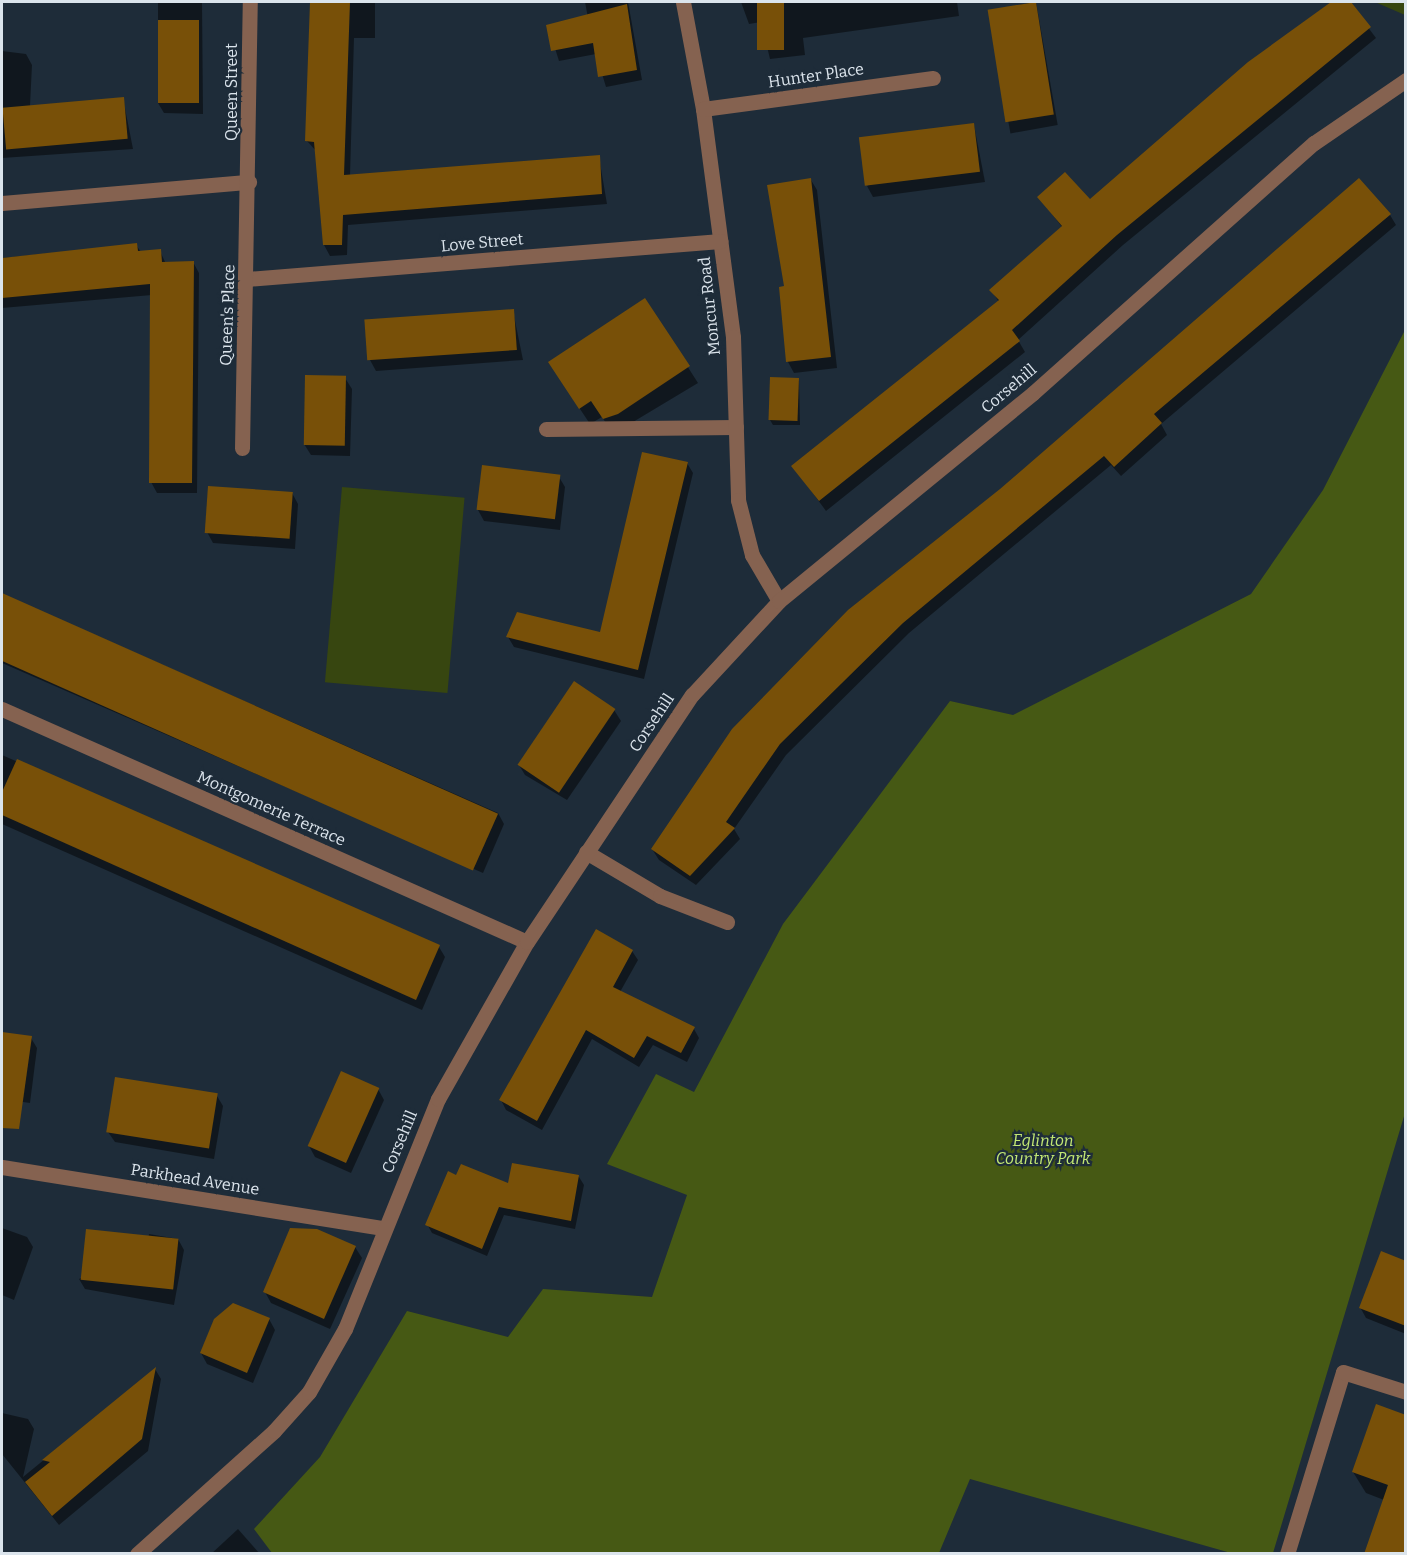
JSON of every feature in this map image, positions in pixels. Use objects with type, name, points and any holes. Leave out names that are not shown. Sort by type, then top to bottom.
[{"type":"street","name":"Queen Street","points":[[249,182],[250,2]]},
{"type":"street","name":"Moncur Road","points":[[683,2],[703,109],[733,337],[738,500],[752,555],[779,601]]},
{"type":"street","name":"Hunter Place","points":[[703,109],[933,78]]},
{"type":"street","name":"Corsehill","points":[[137,1554],[274,1431],[309,1392],[345,1329],[383,1228],[438,1100],[527,942],[693,695],[779,601],[1033,393],[1314,144],[1406,80]]},
{"type":"street","points":[[2,203],[249,182]]},
{"type":"street","name":"Queen's Place","points":[[242,448],[249,182]]},
{"type":"street","name":"Love Street","points":[[247,279],[720,241]]},
{"type":"street","points":[[546,429],[736,427]]},
{"type":"street","name":"Montgomerie Terrace","points":[[2,709],[527,942]]},
{"type":"street","points":[[586,852],[660,896],[727,922]]},
{"type":"street","name":"Parkhead Avenue","points":[[2,1167],[383,1228]]},
{"type":"street","points":[[1287,1554],[1343,1372],[1406,1392]]},
{"type":"green space","points":[[1375,2],[1405,2],[1405,15]]},
{"type":"green space","name":"Eglinton Country Park","points":[[1405,330],[1405,1113],[1273,1553],[1231,1553],[970,1479],[939,1553],[272,1553],[254,1529],[320,1457],[407,1311],[508,1337],[543,1289],[652,1297],[687,1195],[607,1164],[656,1074],[694,1092],[783,924],[950,701],[1013,715],[1251,594],[1323,490]]},
{"type":"green space","points":[[342,487],[465,498],[447,693],[325,682]]},
{"type":"building","points":[[310,2],[350,2],[344,175],[600,155],[602,194],[343,215],[342,245],[323,245],[314,142],[305,141]]},
{"type":"building","points":[[757,2],[784,2],[784,50],[757,50]]},
{"type":"building","points":[[1036,2],[1054,115],[1005,122],[988,10]]},
{"type":"building","points":[[1331,2],[1351,2],[1371,27],[1117,235],[1012,330],[1020,341],[819,501],[791,466],[999,300],[989,290],[1062,226],[1037,197],[1065,172],[1090,199],[1248,62]]},
{"type":"building","points":[[627,4],[637,70],[598,77],[593,43],[551,51],[546,25]]},
{"type":"building","points":[[158,20],[199,20],[199,103],[158,103]]},
{"type":"building","points":[[124,97],[128,139],[6,149],[2,108]]},
{"type":"building","points":[[974,123],[980,172],[865,186],[859,137]]},
{"type":"building","points":[[811,178],[831,357],[786,362],[779,287],[784,286],[767,185]]},
{"type":"building","points":[[1359,178],[1391,214],[1154,414],[1162,423],[1114,467],[1104,456],[903,623],[780,744],[726,822],[735,828],[690,876],[651,849],[732,729],[848,610],[1000,489]]},
{"type":"building","points":[[137,243],[138,251],[161,249],[162,262],[194,261],[192,483],[149,483],[150,284],[2,298],[2,258]]},
{"type":"building","points":[[645,298],[690,366],[618,414],[603,419],[591,401],[579,409],[548,362]]},
{"type":"building","points":[[514,309],[517,350],[367,360],[364,319]]},
{"type":"building","points":[[305,375],[346,376],[345,446],[304,445]]},
{"type":"building","points":[[770,377],[799,378],[797,421],[768,420]]},
{"type":"building","points":[[642,452],[688,462],[638,670],[506,637],[517,612],[600,632]]},
{"type":"building","points":[[482,465],[560,475],[555,519],[477,510]]},
{"type":"building","points":[[208,486],[293,492],[290,539],[205,533]]},
{"type":"building","points":[[2,593],[498,814],[473,870],[2,661]]},
{"type":"building","points":[[574,681],[615,709],[559,793],[518,765]]},
{"type":"building","points":[[17,759],[440,945],[416,1000],[2,815],[2,792]]},
{"type":"building","points":[[596,929],[633,950],[613,987],[695,1027],[681,1053],[647,1036],[634,1058],[586,1030],[537,1121],[499,1100]]},
{"type":"building","points":[[2,1032],[32,1036],[19,1129],[2,1128]]},
{"type":"building","points":[[341,1071],[379,1088],[346,1163],[308,1146]]},
{"type":"building","points":[[115,1077],[218,1093],[209,1149],[106,1132]]},
{"type":"building","points":[[512,1163],[579,1175],[571,1221],[499,1207],[482,1249],[425,1225],[448,1171],[456,1175],[461,1164],[508,1183]]},
{"type":"building","points":[[290,1228],[317,1229],[356,1246],[324,1319],[263,1292]]},
{"type":"building","points":[[86,1229],[178,1239],[173,1289],[81,1280]]},
{"type":"building","points":[[1381,1251],[1406,1261],[1406,1326],[1359,1308]]},
{"type":"building","points":[[233,1303],[270,1318],[247,1373],[200,1353],[214,1319]]},
{"type":"building","points":[[156,1367],[142,1439],[52,1516],[25,1482],[50,1462],[42,1460]]},
{"type":"building","points":[[1376,1404],[1406,1415],[1406,1554],[1364,1554],[1388,1485],[1352,1472]]}]
